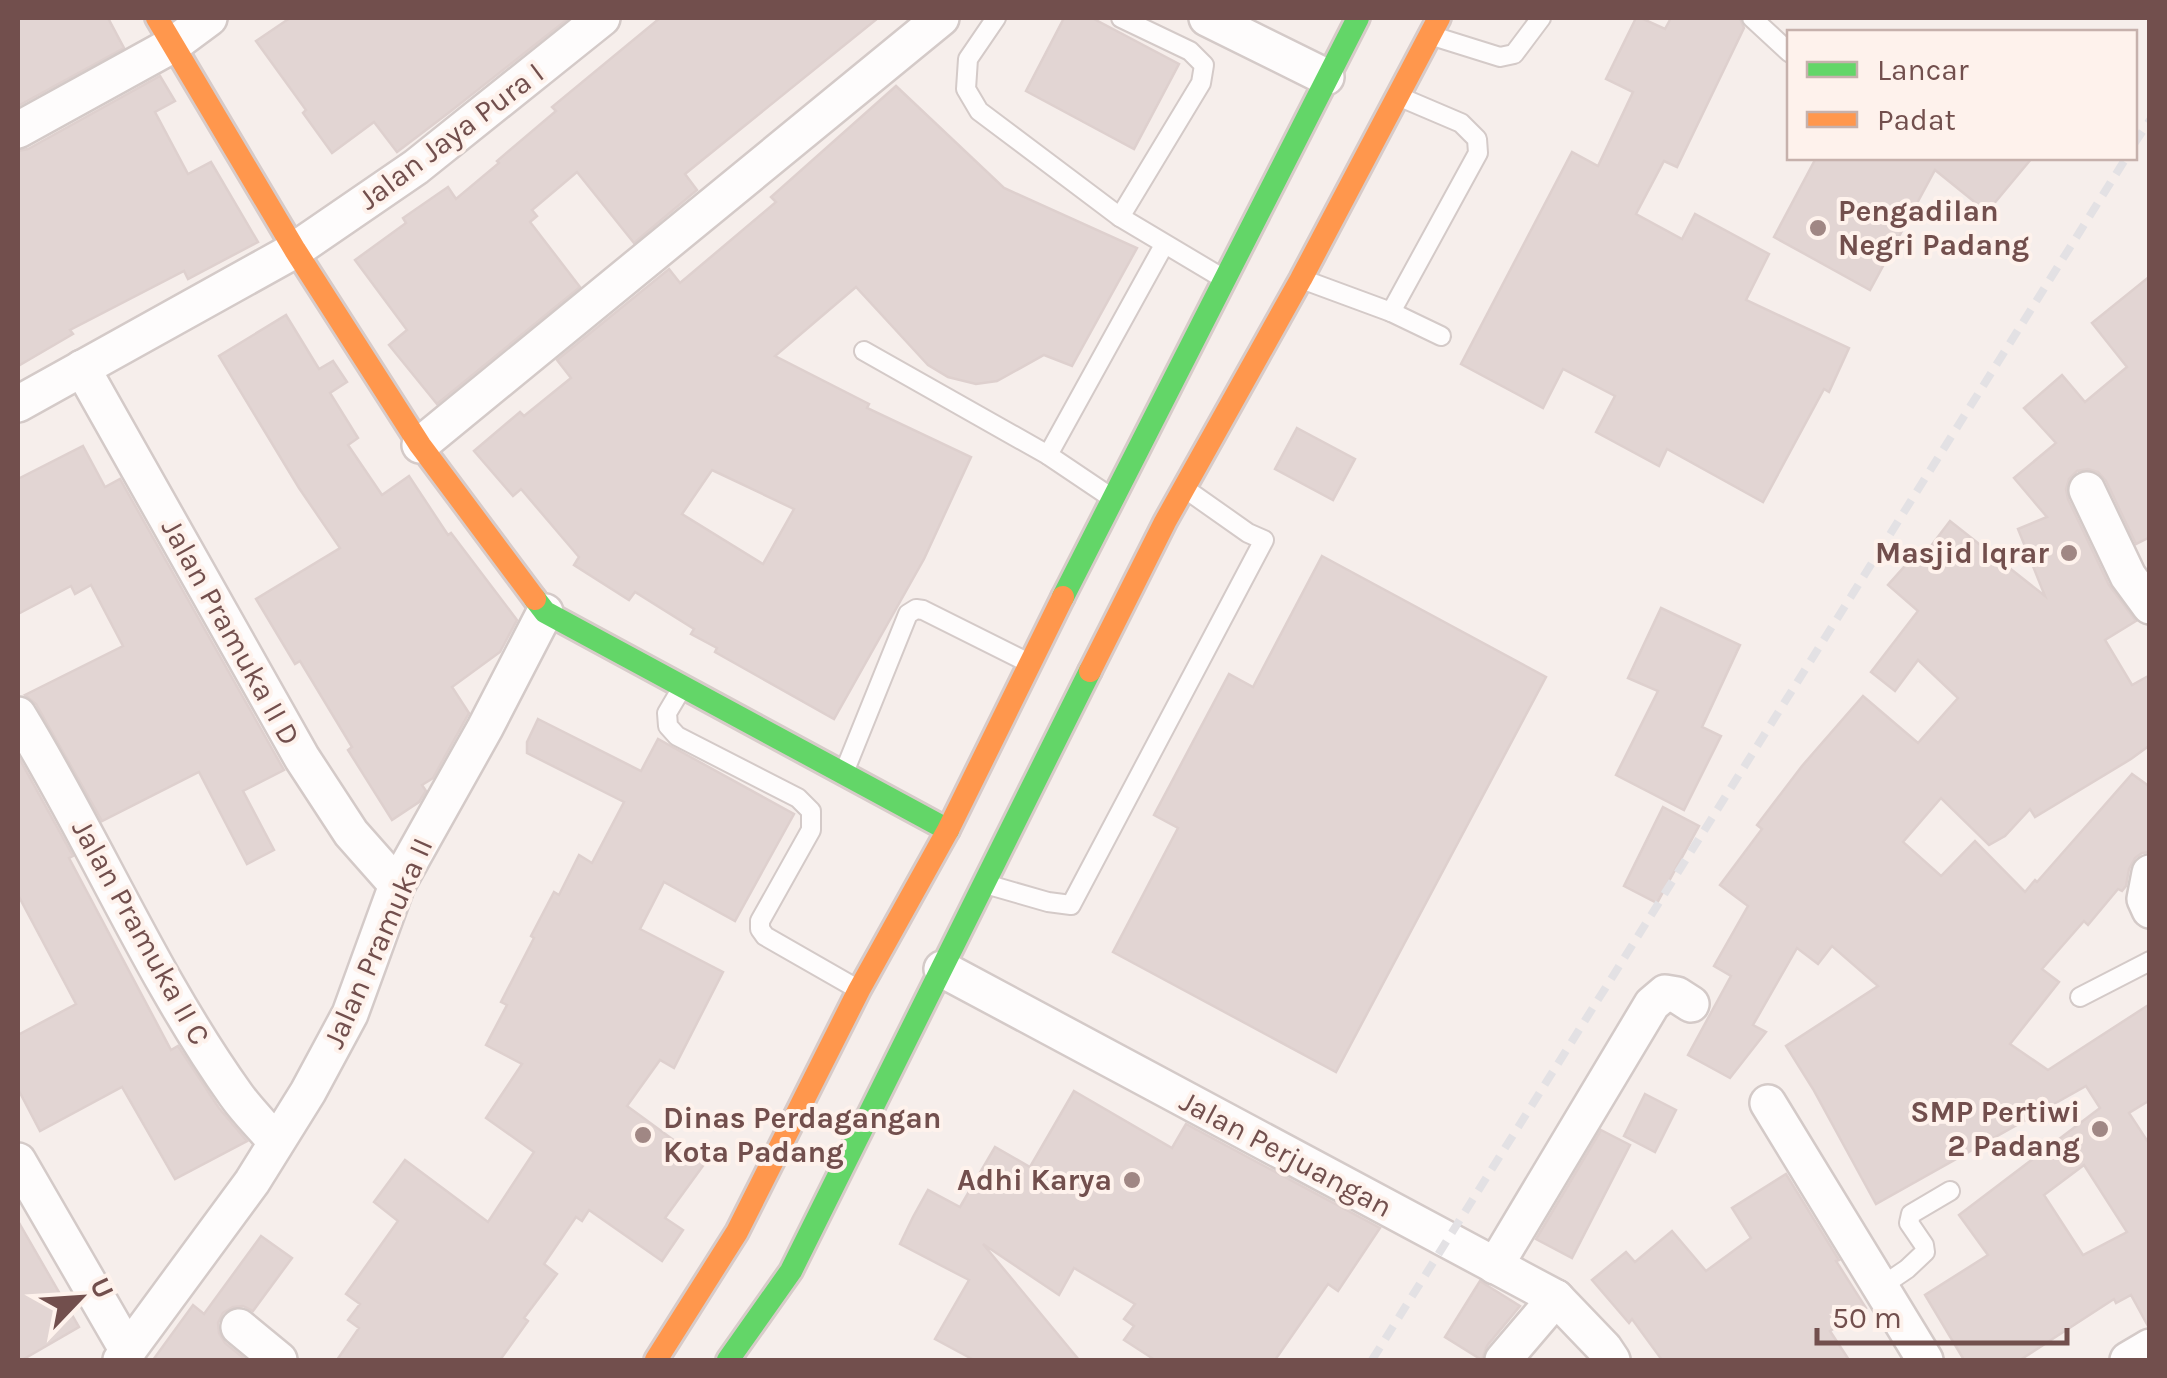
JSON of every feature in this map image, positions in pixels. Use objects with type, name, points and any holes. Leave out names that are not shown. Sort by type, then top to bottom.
[{"type":"main road","points":[[656,1360],[738,1232],[859,990],[948,830],[1326,77],[1348,24]]},
{"type":"main road","points":[[728,1360],[791,1271],[1165,522],[1302,279],[1435,26]]},
{"type":"main road","points":[[166,31],[295,250],[420,446],[545,612],[948,830]]},
{"type":"street","points":[[18,130],[166,31],[209,18]]},
{"type":"street","name":"Jalan Jaya Pura I","points":[[18,404],[295,250],[416,167],[602,18]]},
{"type":"street","points":[[420,446],[941,18]]},
{"type":"street","points":[[1208,18],[1326,77]]},
{"type":"street","name":"Jalan Pramuka II D","points":[[82,368],[302,758],[351,833],[397,885]]},
{"type":"street","points":[[2087,490],[2128,576],[2150,606]]},
{"type":"street","name":"Jalan Pramuka II","points":[[125,1356],[252,1182],[308,1092],[350,1014],[397,885],[545,612]]},
{"type":"street","name":"Jalan Pramuka II C","points":[[18,716],[54,774],[156,966],[216,1065],[276,1142]]},
{"type":"street","points":[[2150,874],[2144,899],[2150,910]]},
{"type":"street","name":"Jalan Perjuangan","points":[[942,969],[1556,1298],[1612,1360]]},
{"type":"street","points":[[1495,1266],[1652,1004],[1665,993],[1677,995],[1690,1004]]},
{"type":"street","points":[[1768,1103],[1925,1360]]},
{"type":"street","points":[[18,1161],[125,1356]]},
{"type":"street","points":[[1503,1360],[1556,1298]]},
{"type":"street","points":[[239,1327],[278,1360]]},
{"type":"street","points":[[2128,1360],[2150,1347]]},
{"type":"lane","points":[[996,18],[968,58],[966,89],[979,111],[1120,216],[1224,279]]},
{"type":"lane","points":[[1120,216],[1201,83],[1204,65],[1190,51],[1121,18]]},
{"type":"lane","points":[[1435,26],[1500,57],[1514,54],[1541,18]]},
{"type":"lane","points":[[1752,18],[1787,50]]},
{"type":"lane","points":[[1391,312],[1478,153],[1477,139],[1461,123],[1399,96]]},
{"type":"lane","points":[[1048,455],[1164,245]]},
{"type":"lane","points":[[1302,279],[1442,336]]},
{"type":"lane","points":[[864,351],[1048,455],[1112,498]]},
{"type":"lane","points":[[984,883],[1071,905],[1264,540],[1185,488]]},
{"type":"lane","points":[[843,775],[908,614],[916,609],[1032,664]]},
{"type":"lane","points":[[682,688],[668,713],[668,726],[677,736],[798,798],[811,811],[812,830],[760,920],[760,929],[765,936],[859,990]]},
{"type":"lane","points":[[2080,997],[2150,960]]},
{"type":"lane","points":[[1880,1288],[1925,1252],[1909,1223],[1911,1214],[1950,1190]]},
{"type":"building","points":[[18,18],[108,18],[124,48],[18,106]]},
{"type":"building","points":[[290,18],[569,18],[397,152],[374,122],[332,153],[256,41]]},
{"type":"building","points":[[660,18],[878,18],[685,174],[697,190],[634,243],[577,172],[532,210],[537,216],[530,222],[580,287],[437,404],[389,345],[407,330],[355,260],[406,223],[403,218],[448,187],[456,199],[556,111],[552,107]]},
{"type":"building","points":[[1064,18],[1092,18],[1179,64],[1134,149],[1026,91]]},
{"type":"building","points":[[1636,18],[1665,29],[1671,18],[1740,18],[1744,28],[1677,167],[1664,161],[1636,214],[1682,239],[1695,214],[1769,254],[1746,300],[1849,348],[1829,392],[1824,389],[1763,502],[1667,449],[1659,466],[1596,432],[1615,396],[1563,369],[1543,408],[1461,364],[1572,152],[1598,166],[1633,92],[1606,79]]},
{"type":"building","points":[[160,76],[175,101],[155,112],[188,174],[211,162],[258,242],[188,279],[184,271],[70,330],[73,334],[18,366],[18,151]]},
{"type":"building","points":[[896,86],[1004,188],[1137,248],[1072,366],[1044,355],[997,381],[976,384],[948,377],[928,365],[856,287],[775,356],[869,404],[867,408],[971,457],[924,559],[834,719],[715,652],[717,648],[691,634],[694,629],[635,592],[629,600],[574,565],[579,557],[521,489],[513,496],[474,451],[520,412],[524,416],[571,378],[557,360],[669,269],[680,283],[776,202],[771,197]],"holes":[[[712,470],[794,509],[763,564],[682,514]]]},
{"type":"building","points":[[1815,160],[2030,160],[1987,212],[1935,170],[1870,290],[1774,237]]},
{"type":"building","points":[[2150,276],[2150,537],[2136,544],[2098,472],[2077,471],[2066,489],[2109,585],[2136,621],[2105,640],[2132,685],[2150,675],[2150,745],[2035,817],[2030,809],[2005,836],[1989,845],[1941,798],[1903,842],[1941,876],[1975,841],[2025,892],[2132,774],[2150,787],[2150,852],[2135,858],[2122,891],[2118,889],[2088,925],[2084,921],[2042,969],[2059,982],[2010,1044],[2048,1070],[2150,1004],[2150,1100],[2129,1113],[2150,1145],[2150,1326],[2131,1295],[2116,1303],[2114,1299],[2020,1360],[1964,1360],[1925,1295],[1988,1255],[1959,1215],[2100,1108],[2086,1086],[1876,1204],[1786,1046],[1878,986],[1832,946],[1818,964],[1797,948],[1753,1025],[1766,1032],[1730,1078],[1688,1055],[1731,976],[1714,966],[1748,906],[1720,885],[1762,829],[1757,825],[1863,696],[1918,743],[1958,698],[1918,660],[1895,691],[1871,672],[1918,611],[1888,585],[1912,558],[1918,563],[1950,521],[2045,596],[2018,529],[2047,517],[2014,478],[2056,443],[2024,408],[2062,375],[2085,402],[2127,367],[2092,323]],"holes":[[[2084,1165],[2127,1232],[2083,1255],[2044,1195]]]},
{"type":"building","points":[[286,315],[319,369],[333,361],[347,382],[330,393],[358,438],[348,445],[382,495],[409,476],[448,535],[451,533],[517,620],[500,652],[452,687],[469,713],[433,778],[422,785],[426,791],[419,802],[392,820],[348,750],[352,747],[300,661],[295,664],[256,599],[340,548],[219,356]]},
{"type":"building","points":[[1297,428],[1355,459],[1333,500],[1275,469]]},
{"type":"building","points":[[83,446],[105,487],[120,479],[284,770],[243,791],[274,850],[247,864],[199,772],[102,821],[36,704],[25,695],[123,646],[91,585],[75,594],[71,586],[18,614],[18,479]]},
{"type":"building","points":[[1322,556],[1546,677],[1336,1072],[1113,952],[1178,828],[1154,815],[1229,674],[1253,687]]},
{"type":"building","points":[[1661,608],[1740,645],[1702,727],[1721,736],[1684,810],[1616,775],[1658,691],[1628,678]]},
{"type":"building","points":[[538,719],[641,771],[658,739],[794,814],[735,921],[664,882],[640,929],[723,972],[674,1068],[660,1060],[627,1106],[705,1163],[665,1218],[683,1230],[662,1261],[589,1210],[582,1221],[576,1217],[544,1264],[557,1274],[524,1318],[528,1321],[500,1360],[337,1360],[359,1328],[348,1320],[360,1304],[346,1294],[398,1221],[374,1202],[405,1160],[488,1222],[534,1152],[486,1118],[522,1064],[486,1045],[507,1005],[501,1002],[554,892],[559,895],[579,855],[592,863],[624,802],[527,753],[527,742]]},
{"type":"building","points":[[18,756],[171,1050],[178,1046],[219,1108],[247,1141],[175,1179],[122,1087],[40,1131],[18,1089],[18,1035],[76,1004],[18,895]]},
{"type":"building","points":[[1663,807],[1699,826],[1657,903],[1624,886]]},
{"type":"building","points":[[1074,1091],[1172,1148],[1186,1124],[1380,1228],[1338,1291],[1328,1284],[1275,1360],[1155,1360],[1124,1340],[1134,1326],[1124,1319],[1135,1304],[1074,1268],[1059,1295],[983,1244],[1079,1360],[974,1360],[935,1339],[969,1280],[900,1244],[928,1190],[960,1207],[995,1147],[1030,1167]]},
{"type":"building","points":[[1645,1094],[1676,1110],[1655,1152],[1624,1136]]},
{"type":"building","points":[[1601,1130],[1630,1145],[1572,1258],[1536,1239]]},
{"type":"building","points":[[1786,1174],[1866,1308],[1830,1331],[1849,1360],[1662,1360],[1632,1319],[1629,1323],[1592,1280],[1626,1252],[1635,1262],[1672,1231],[1706,1271],[1751,1238],[1732,1208]]},
{"type":"building","points":[[18,1221],[79,1327],[22,1360],[18,1360]]},
{"type":"building","points":[[261,1236],[292,1258],[253,1311],[233,1307],[223,1313],[218,1323],[225,1343],[246,1360],[153,1360],[193,1305],[204,1314]]},
{"type":"building","points":[[1480,1281],[1520,1306],[1487,1346],[1482,1360],[1445,1337]]},
{"type":"railway","points":[[2137,140],[2150,120]]},
{"type":"railway","points":[[1372,1360],[2125,160]]},
{"type":"traffic: fast","points":[[1063,597],[1358,18]]},
{"type":"traffic: fast","points":[[535,599],[545,612],[948,830]]},
{"type":"traffic: fast","points":[[728,1360],[791,1271],[1090,671]]},
{"type":"traffic: slow","points":[[157,18],[295,250],[420,445],[535,599]]},
{"type":"traffic: slow","points":[[1090,671],[1165,522],[1301,279],[1439,18]]},
{"type":"traffic: slow","points":[[656,1360],[737,1232],[859,990],[948,830],[1063,597]]},
{"type":"place","name":"Pengadilan Negri Padang","points":[[1818,228]]},
{"type":"place","name":"Masjid Iqrar","points":[[2069,553]]},
{"type":"place","name":"SMP Pertiwi 2 Padang","points":[[2100,1129]]},
{"type":"place","name":"Dinas Perdagangan Kota Padang","points":[[643,1135]]},
{"type":"place","name":"Adhi Karya","points":[[1132,1180]]}]
